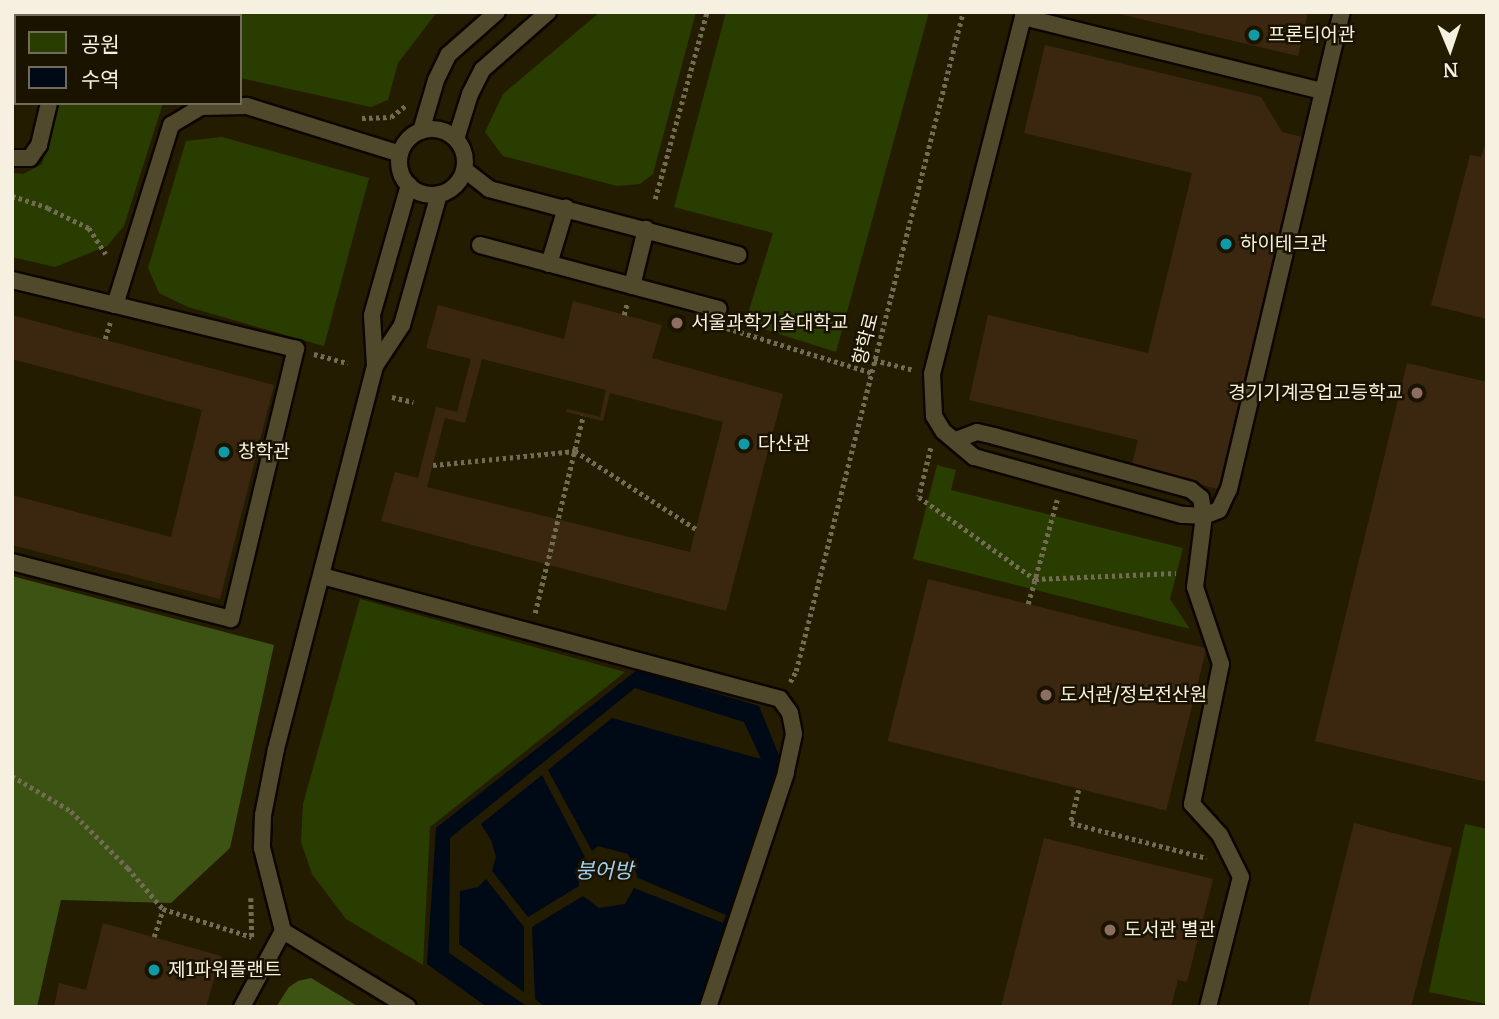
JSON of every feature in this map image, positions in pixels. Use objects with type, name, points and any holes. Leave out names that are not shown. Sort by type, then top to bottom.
[{"type":"lane","points":[[421,131],[446,132],[456,139],[465,154],[464,170],[450,190],[439,194],[418,191],[409,185],[401,171],[400,154],[404,144],[421,131],[436,80],[448,55],[496,12]]},
{"type":"lane","points":[[456,139],[470,94],[482,69],[548,12]]},
{"type":"lane","points":[[1323,90],[1024,15],[932,374],[934,415],[943,431],[974,457],[1182,515],[1205,516],[1219,510],[1230,489],[1342,12]]},
{"type":"lane","points":[[12,158],[30,158],[39,145],[49,105]]},
{"type":"lane","points":[[115,305],[171,125],[201,107],[247,106],[400,154]]},
{"type":"lane","points":[[464,170],[489,189],[738,254]]},
{"type":"lane","points":[[242,1007],[283,931],[262,848],[262,815],[276,748],[375,366],[372,314],[409,185]]},
{"type":"lane","points":[[375,366],[402,324],[439,194]]},
{"type":"lane","points":[[549,264],[566,208]]},
{"type":"lane","points":[[632,286],[646,229]]},
{"type":"lane","points":[[480,245],[719,309]]},
{"type":"lane","points":[[12,280],[296,349],[231,619],[12,562]]},
{"type":"lane","points":[[956,440],[965,435],[985,434],[1191,490],[1201,498],[1205,516],[1195,587],[1221,664],[1192,804],[1220,835],[1241,877],[1208,1007]]},
{"type":"lane","points":[[322,576],[780,699],[790,713],[794,734],[786,773],[708,1007]]},
{"type":"lane","points":[[283,931],[408,1007]]},
{"type":"path","points":[[655,199],[706,12]]},
{"type":"path","name":"향학로","points":[[796,671],[962,12]]},
{"type":"path","points":[[354,116],[372,120],[391,117],[407,104]]},
{"type":"path","points":[[12,196],[48,208],[89,228],[106,254]]},
{"type":"path","points":[[748,336],[872,373]]},
{"type":"path","points":[[296,349],[348,363]]},
{"type":"path","points":[[874,360],[932,374]]},
{"type":"path","points":[[392,397],[412,402]]},
{"type":"path","points":[[534,613],[583,416]]},
{"type":"path","points":[[938,422],[919,497],[1035,579],[1198,572]]},
{"type":"path","points":[[433,465],[575,451],[696,528]]},
{"type":"path","points":[[1028,604],[1062,482]]},
{"type":"path","points":[[12,776],[71,811],[128,868],[163,909],[252,937]]},
{"type":"path","points":[[1079,790],[1072,823],[1235,865]]},
{"type":"path","points":[[250,949],[251,897]]},
{"type":"path","points":[[154,937],[163,909]]},
{"type":"green space","points":[[437,12],[398,63],[388,100],[371,107],[242,78],[242,14],[210,14]]},
{"type":"green space","points":[[600,12],[696,12],[653,174],[640,184],[617,186],[503,156],[485,132],[503,94]]},
{"type":"green space","points":[[726,12],[929,12],[836,352],[745,323],[773,233],[674,207]]},
{"type":"green space","points":[[58,105],[162,105],[124,226],[107,246],[55,267],[12,257],[12,173],[23,174],[42,164]]},
{"type":"green space","points":[[222,137],[369,178],[324,346],[188,307],[159,293],[148,268],[186,141]]},
{"type":"green space","points":[[937,465],[956,470],[951,490],[1183,548],[1170,599],[1190,629],[913,559]]},
{"type":"green space","points":[[12,576],[274,645],[230,848],[171,903],[61,900],[37,1007],[12,1007]]},
{"type":"green space","points":[[360,599],[625,672],[430,827],[423,965],[346,919],[312,874],[301,842],[303,804]]},
{"type":"green space","points":[[1465,824],[1487,829],[1487,1004],[1429,992]]},
{"type":"green space","points":[[311,978],[359,1007],[276,1007],[289,987],[298,981]]},
{"type":"water","name":"붕어방","points":[[637,670],[759,706],[784,768],[701,1007],[487,1007],[427,964],[436,828]]},
{"type":"pier","points":[[635,688],[744,722],[761,759],[612,718],[548,770],[592,851],[598,846],[628,854],[638,878],[726,915],[723,923],[634,888],[625,904],[599,908],[583,896],[532,927],[535,999],[545,1007],[528,1007],[449,953],[450,838]],"holes":[[[542,775],[585,857],[578,864],[579,886],[528,917],[492,871],[496,857],[491,840],[481,824]],[[486,879],[524,927],[524,992],[459,944],[460,891],[478,887]]]},
{"type":"building","name":"프론티어관","points":[[1111,12],[1308,12],[1298,56]]},
{"type":"building","name":"하이테크관","points":[[1045,45],[1261,97],[1282,132],[1302,137],[1218,489],[1131,468],[1138,440],[969,400],[988,315],[1148,353],[1192,173],[1024,133]]},
{"type":"building","points":[[1487,139],[1487,319],[1431,305],[1470,155],[1481,157]]},
{"type":"building","name":"다산관","points":[[573,301],[662,325],[652,358],[783,394],[726,611],[381,521],[395,472],[418,478],[436,407],[457,412],[471,359],[426,348],[438,305],[564,339]],"holes":[[[482,359],[606,390],[600,417],[567,409],[566,412],[603,421],[610,393],[723,422],[690,552],[427,487],[445,418],[465,423]]]},
{"type":"building","name":"창학관","points":[[12,315],[274,385],[220,599],[12,545],[12,495],[171,537],[202,410],[12,359]]},
{"type":"building","points":[[1407,363],[1487,382],[1487,782],[1315,741]]},
{"type":"building","name":"도서관/정보전산원","points":[[928,579],[1206,648],[1166,810],[888,741]]},
{"type":"building","points":[[1354,823],[1452,848],[1411,1007],[1308,1007]]},
{"type":"building","name":"도서관 별관","points":[[1044,838],[1213,879],[1187,982],[1178,980],[1171,1007],[1001,1007]]},
{"type":"building","name":"제1파워플랜트","points":[[103,923],[221,956],[206,1007],[54,1007],[59,983],[86,990]]},
{"type":"place","name":"프론티어관","points":[[1254,35]]},
{"type":"place","name":"하이테크관","points":[[1226,244]]},
{"type":"place","name":"서울과학기술대학교","points":[[677,323]]},
{"type":"place","name":"경기기계공업고등학교","points":[[1417,393]]},
{"type":"place","name":"다산관","points":[[744,444]]},
{"type":"place","name":"창학관","points":[[224,452]]},
{"type":"place","name":"도서관/정보전산원","points":[[1046,695]]},
{"type":"place","name":"도서관 별관","points":[[1110,930]]},
{"type":"place","name":"제1파워플랜트","points":[[154,970]]}]
